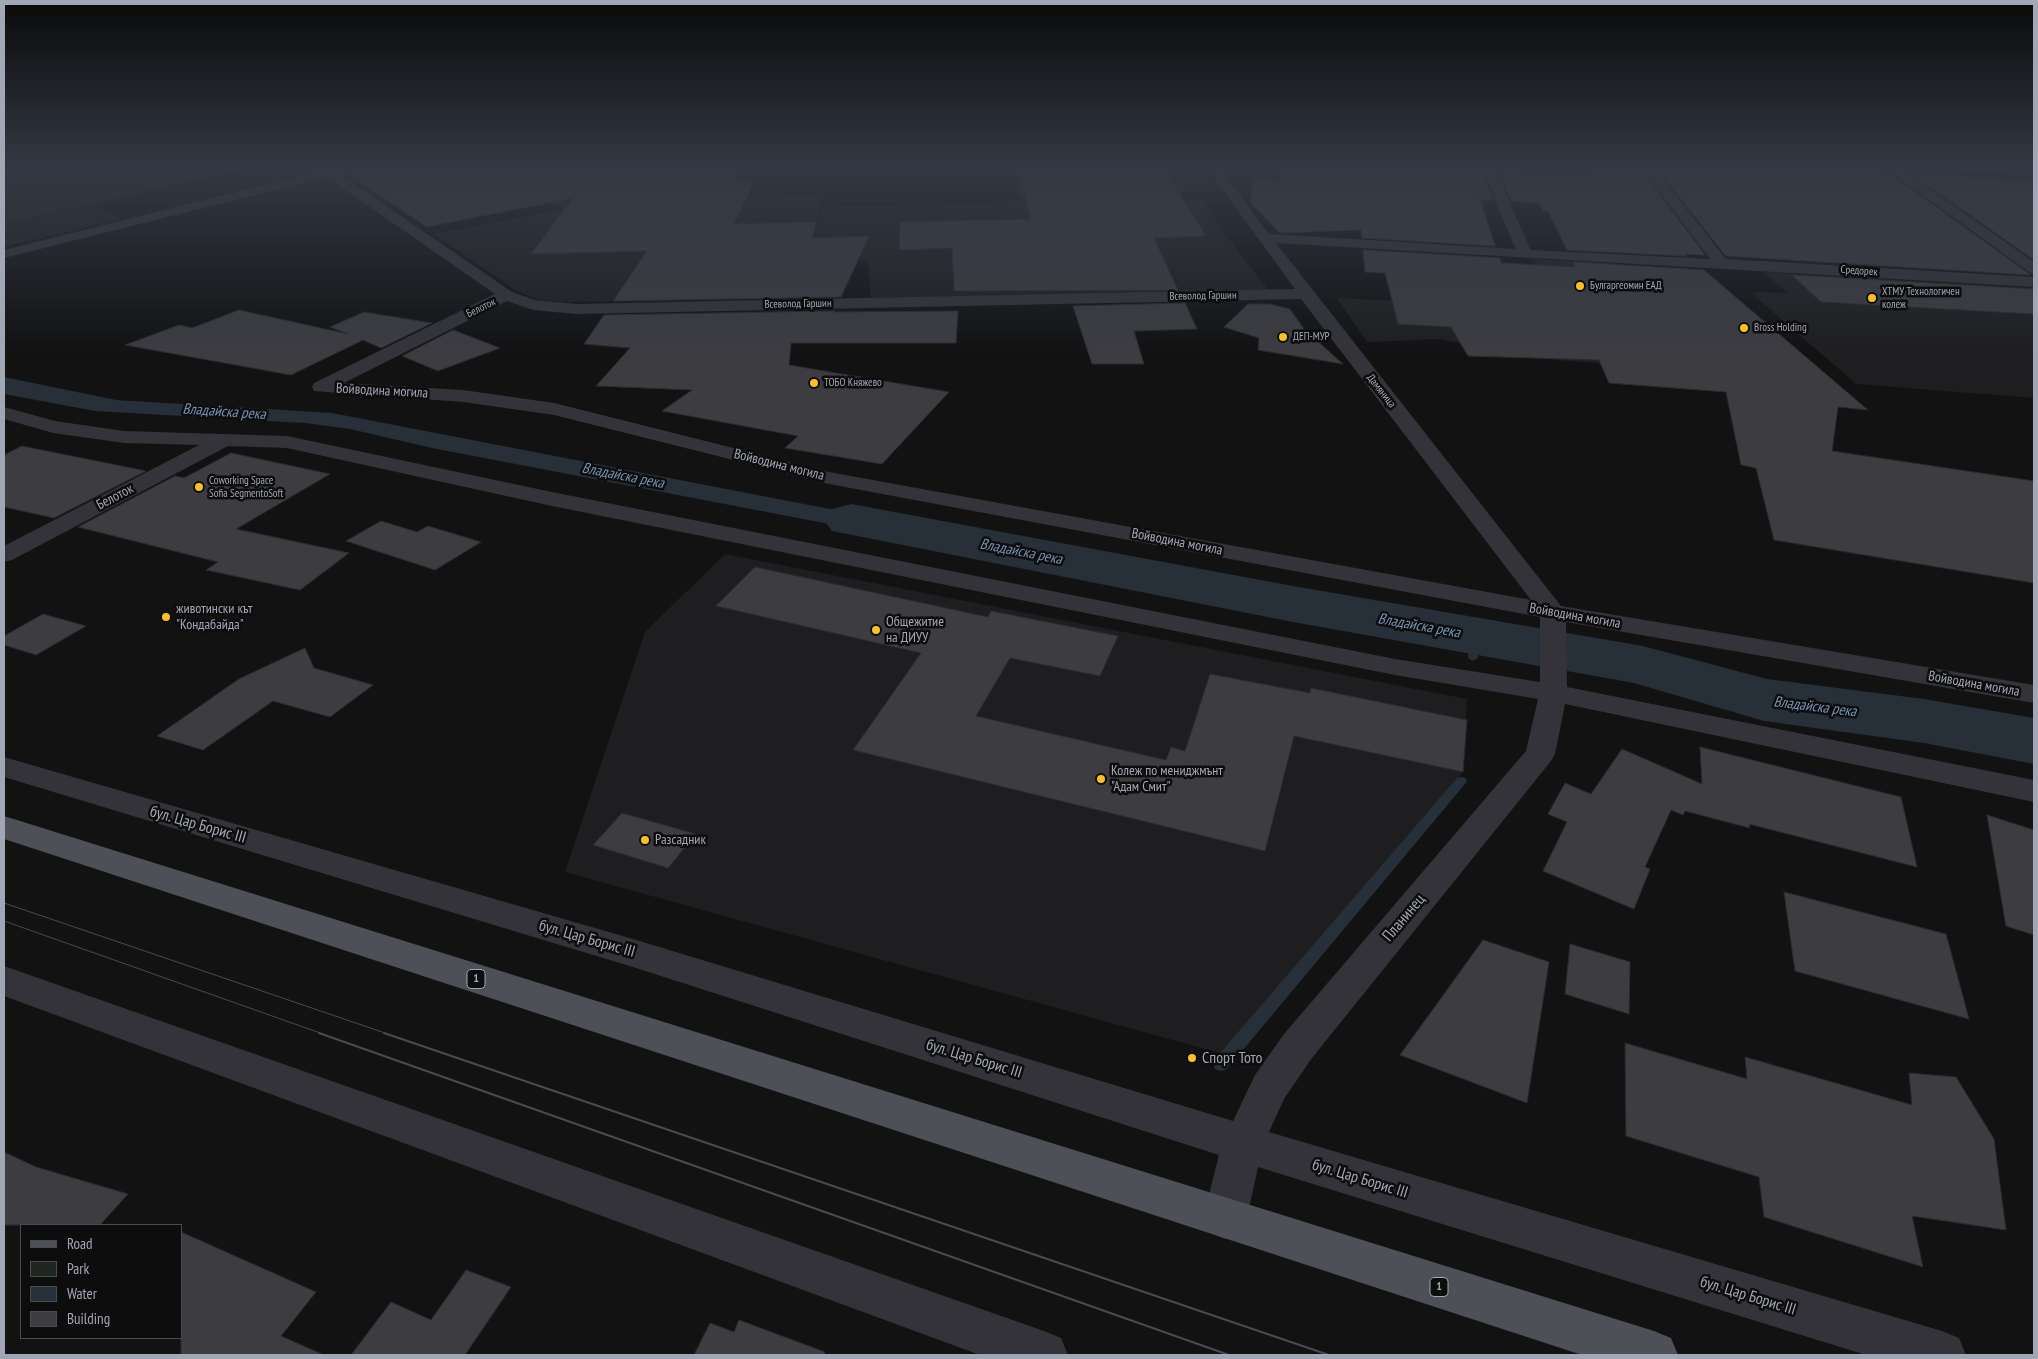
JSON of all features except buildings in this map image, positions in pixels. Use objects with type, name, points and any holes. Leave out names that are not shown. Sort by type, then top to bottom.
[{"type":"main road","name":"1","points":[[4,827],[1654,1355]]},
{"type":"street","points":[[4,254],[98,230]]},
{"type":"street","name":"Всеволод Гаршин","points":[[414,230],[506,295],[533,306],[576,309],[1306,294]]},
{"type":"street","name":"Дамяница","points":[[1259,230],[1553,621]]},
{"type":"street","points":[[1515,230],[1526,254]]},
{"type":"street","points":[[1696,230],[1722,264]]},
{"type":"street","points":[[1979,230],[2034,270]]},
{"type":"street","name":"Средорек","points":[[1265,238],[2034,282]]},
{"type":"street","name":"Белоток","points":[[321,388],[506,295]]},
{"type":"street","name":"Войводина могила","points":[[321,388],[462,396],[554,409],[830,478],[1553,621],[2034,694]]},
{"type":"street","points":[[4,414],[53,427],[124,437],[287,442],[331,450],[552,499],[1395,667],[1554,684],[2034,791]]},
{"type":"street","name":"Белоток","points":[[4,555],[226,439]]},
{"type":"street","name":"Планинец","points":[[1225,1218],[1243,1143],[1269,1087],[1298,1046],[1540,754],[1554,684],[1553,621]]},
{"type":"street","name":"бул. Цар Борис III","points":[[4,767],[633,953],[1243,1143],[1942,1355]]},
{"type":"street","points":[[4,981],[1044,1355]]},
{"type":"shaded area","points":[[4,230],[73,230],[4,247]]},
{"type":"shaded area","points":[[453,230],[1223,230],[1269,291],[871,298],[868,262],[810,251],[698,275],[683,300],[564,302],[539,300],[517,291],[434,234]]},
{"type":"shaded area","points":[[1534,259],[1607,263],[1711,373],[1535,358],[1525,345],[1461,343],[1439,339],[1367,342],[1337,298],[1558,309]]},
{"type":"shaded area","points":[[1764,272],[2034,289],[2034,398],[1856,384],[1750,292],[1787,293]]},
{"type":"shaded area","points":[[725,554],[1467,699],[1463,772],[1223,1054],[565,872],[645,632]]},
{"type":"water","points":[[4,377],[116,400],[332,413],[944,531],[934,544],[432,448],[350,429],[305,423],[95,411],[4,394]]},
{"type":"waterway","name":"Владайска река","points":[[851,520],[1293,604],[1643,665],[1764,700],[1924,721],[2034,741]]},
{"type":"waterway","points":[[1473,658],[1475,636]]},
{"type":"waterway","points":[[1221,1064],[1461,781]]},
{"type":"tram line","points":[[4,903],[388,1034]]},
{"type":"tram line","points":[[4,921],[323,1034]]},
{"type":"tram line","points":[[319,1033],[1229,1355]]},
{"type":"tram line","points":[[384,1033],[1329,1355]]},
{"type":"place","name":"Булгаргеомин ЕАД","points":[[1580,286]]},
{"type":"place","name":"ХТМУ Технологичен колеж","points":[[1872,298]]},
{"type":"place","name":"Bross Holding","points":[[1744,328]]},
{"type":"place","name":"ДЕП-МУР","points":[[1283,337]]},
{"type":"place","name":"ТОБО Княжево","points":[[814,383]]},
{"type":"place","name":"Coworking Space Sofia SegmentoSoft","points":[[199,487]]},
{"type":"place","name":"животински кът \"Кондабайда\"","points":[[166,617]]},
{"type":"place","name":"Общежитие на ДИУУ","points":[[876,630]]},
{"type":"place","name":"Колеж по мениджмънт \"Адам Смит\"","points":[[1101,779]]},
{"type":"place","name":"Разсадник","points":[[645,840]]},
{"type":"place","name":"Спорт Тото","points":[[1192,1058]]}]
